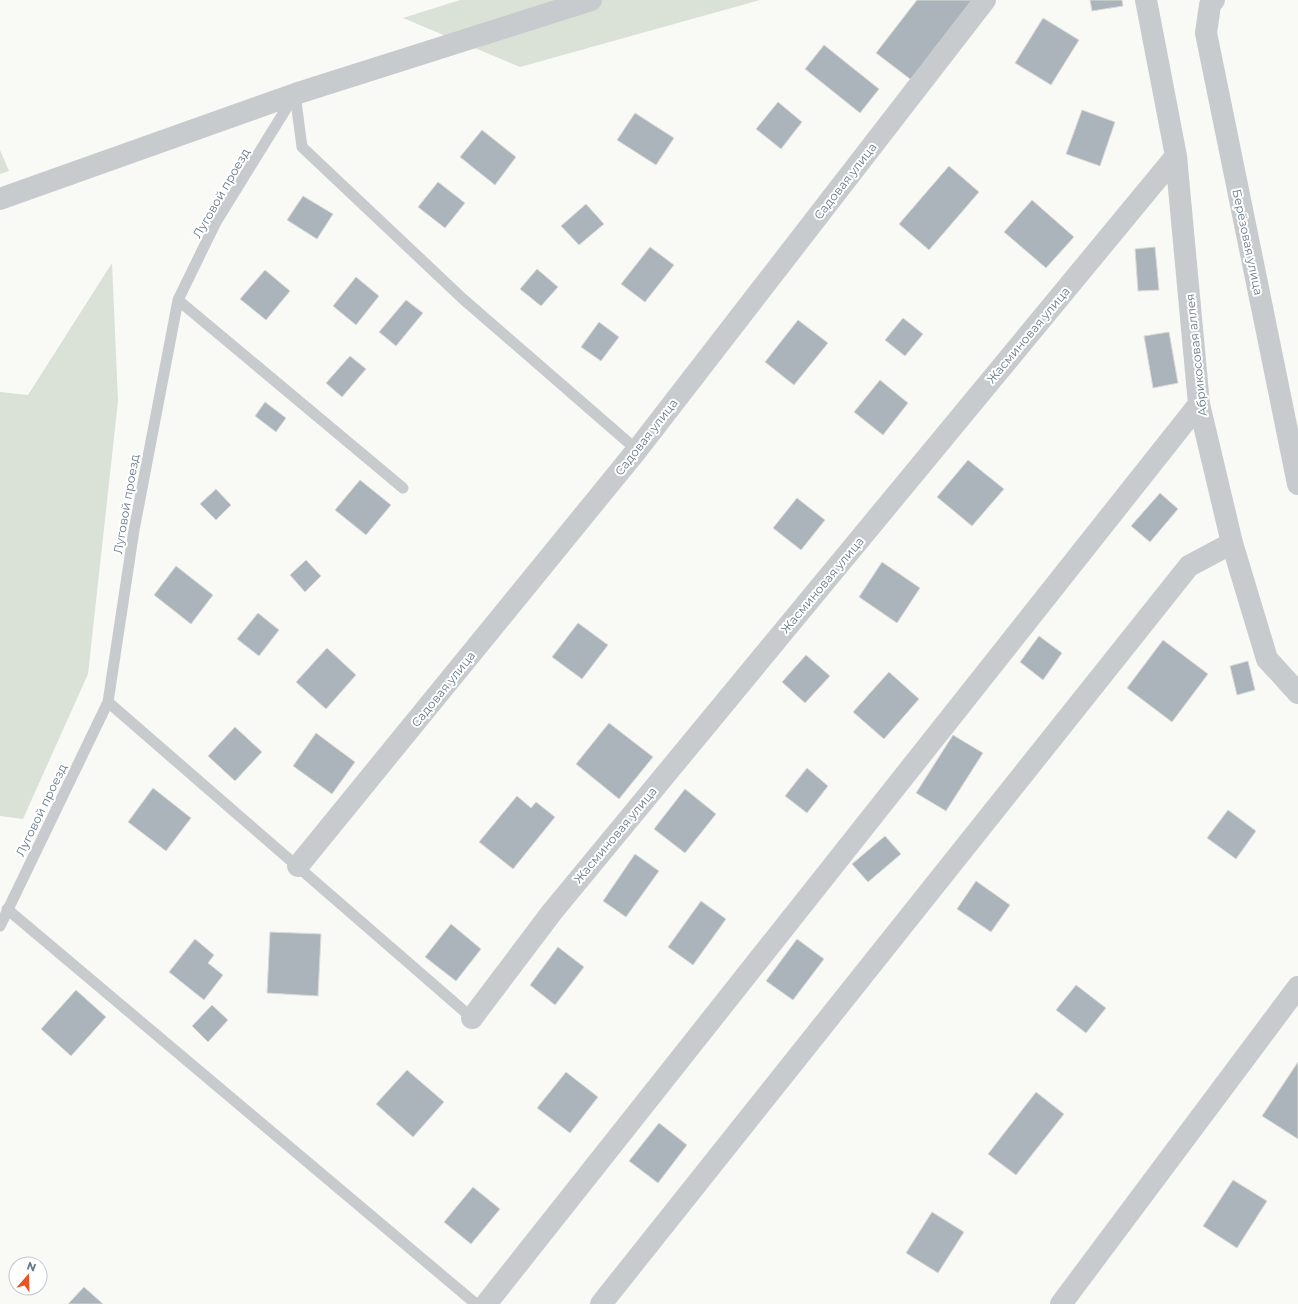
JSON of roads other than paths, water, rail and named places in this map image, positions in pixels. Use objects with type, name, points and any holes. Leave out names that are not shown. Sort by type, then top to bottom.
[{"type":"street","points":[[0,199],[295,94],[591,0]]},
{"type":"street","name":"Садовая улица","points":[[298,866],[637,450],[985,0]]},
{"type":"street","name":"Абрикосовая аллея","points":[[1146,0],[1176,156],[1199,404],[1232,543],[1267,659],[1298,693]]},
{"type":"street","name":"Берёзовая улица","points":[[1214,0],[1210,6],[1206,33],[1298,484]]},
{"type":"street","name":"Жасминовая улица","points":[[472,1018],[552,912],[1176,156]]},
{"type":"street","points":[[486,1304],[1199,404]]},
{"type":"street","points":[[601,1304],[1189,566],[1232,543]]},
{"type":"street","points":[[1061,1304],[1298,987]]},
{"type":"lane","name":"Луговой проезд","points":[[0,926],[108,702],[134,530],[178,300],[216,222],[295,94]]},
{"type":"lane","points":[[295,94],[302,147],[463,300],[637,450]]},
{"type":"lane","points":[[178,300],[403,488]]},
{"type":"lane","points":[[108,702],[472,1018]]},
{"type":"lane","points":[[7,909],[476,1304]]}]
